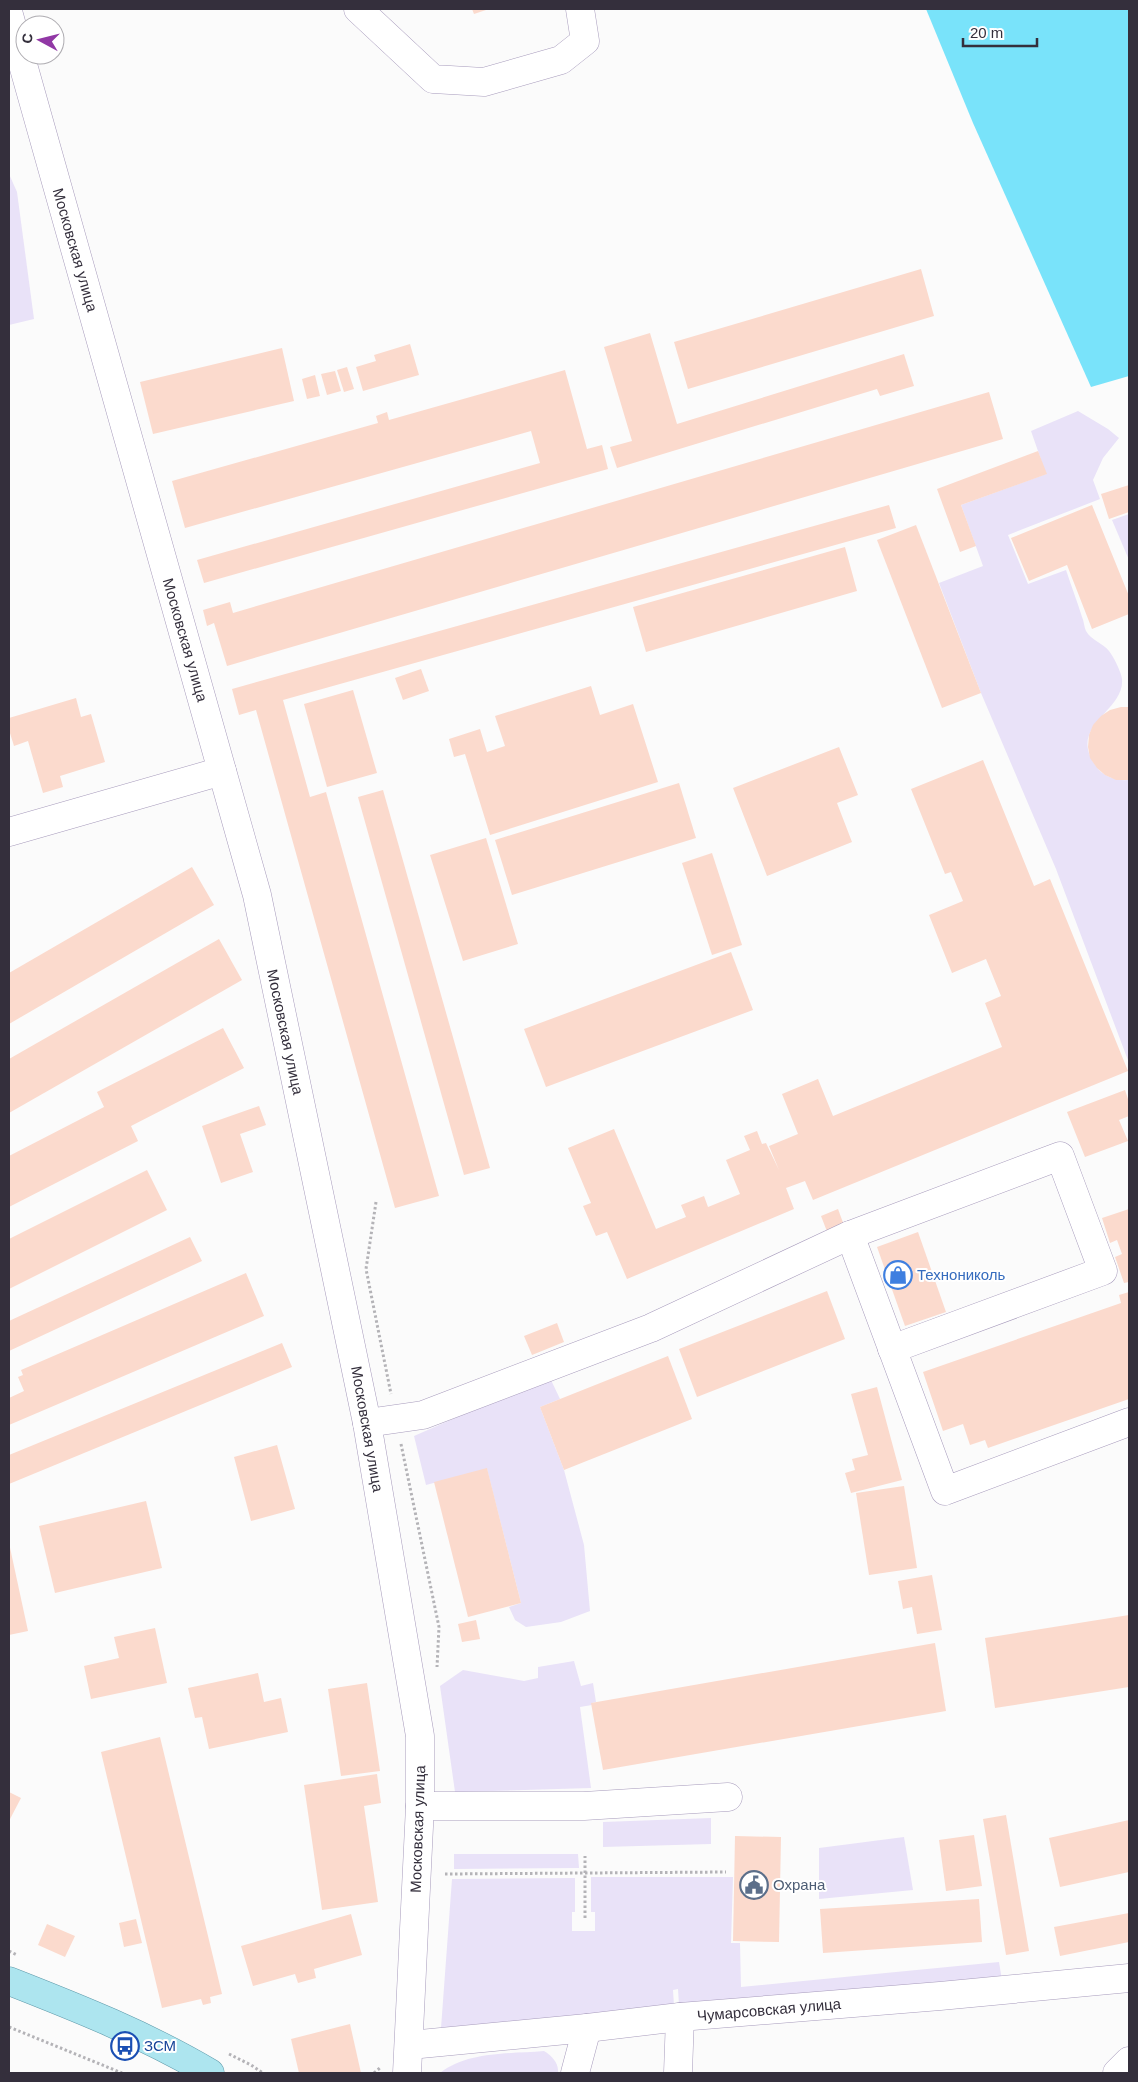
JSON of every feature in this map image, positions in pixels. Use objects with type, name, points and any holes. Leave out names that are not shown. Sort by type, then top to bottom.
[{"type":"main road","points":[[9,1981],[148,2038],[210,2073]]},
{"type":"street","points":[[358,9],[433,80],[484,82],[561,60],[585,41],[580,9]]},
{"type":"street","name":"Московская улица","points":[[9,15],[256,895],[367,1423],[420,1736],[420,1806],[410,2045],[407,2073]]},
{"type":"street","points":[[9,832],[222,771]]},
{"type":"street","points":[[367,1423],[423,1415],[651,1328],[850,1235],[1060,1156],[1103,1270],[892,1349]]},
{"type":"street","points":[[850,1235],[945,1490],[1129,1422]]},
{"type":"street","points":[[420,1806],[584,1806],[728,1797]]},
{"type":"street","name":"Чумарсовская улица","points":[[410,2045],[680,2017],[930,1997],[1129,1978]]},
{"type":"street","points":[[678,2073],[680,2017]]},
{"type":"street","points":[[575,2073],[587,2028]]},
{"type":"street","points":[[1117,2073],[1129,2061]]},
{"type":"path","points":[[585,1918],[586,1856]]},
{"type":"path","points":[[445,1874],[726,1872]]},
{"type":"path","points":[[9,2027],[122,2073]]},
{"type":"shaded area","points":[[9,174],[17,192],[34,319],[9,325]]},
{"type":"shaded area","points":[[1078,411],[1119,438],[1103,458],[1093,480],[1100,499],[1008,535],[1028,584],[1066,570],[1086,631],[1109,651],[1122,679],[1121,691],[1092,729],[1088,740],[1089,752],[1102,773],[1111,778],[1129,780],[1129,1063],[1056,869],[981,693],[939,583],[983,566],[961,505],[1046,474],[1031,431]]},
{"type":"shaded area","points":[[1129,514],[1129,560],[1112,520]]},
{"type":"shaded area","points":[[551,1380],[560,1399],[540,1407],[564,1470],[584,1545],[590,1611],[561,1622],[526,1627],[515,1620],[509,1607],[521,1603],[487,1469],[426,1485],[414,1436],[540,1381]]},
{"type":"shaded area","points":[[574,1661],[581,1686],[593,1683],[596,1702],[592,1703],[592,1705],[580,1707],[591,1788],[455,1792],[440,1686],[463,1670],[524,1681],[538,1678],[538,1667]]},
{"type":"shaded area","points":[[711,1818],[711,1844],[603,1847],[603,1822]]},
{"type":"shaded area","points":[[904,1837],[913,1890],[819,1899],[819,1848]]},
{"type":"shaded area","points":[[454,1854],[578,1854],[579,1868],[454,1869]]},
{"type":"shaded area","points":[[591,1877],[733,1877],[731,1943],[740,1943],[741,1987],[999,1962],[1002,1980],[679,2005],[678,1989],[673,1990],[674,2006],[441,2028],[452,1879],[575,1878],[575,1912],[572,1912],[572,1931],[595,1931],[595,1912],[591,1912]]},
{"type":"shaded area","points":[[544,2051],[554,2060],[558,2073],[440,2073],[451,2066],[476,2057],[503,2053]]},
{"type":"water","points":[[926,9],[1129,9],[1129,376],[1091,387],[973,123]]},
{"type":"building","points":[[472,9],[489,9],[474,14]]},
{"type":"building","points":[[921,269],[934,316],[688,389],[674,342]]},
{"type":"building","points":[[650,333],[677,424],[904,354],[914,386],[880,396],[877,389],[617,468],[610,447],[632,441],[604,347]]},
{"type":"building","points":[[410,344],[419,375],[363,391],[356,367],[376,361],[374,355]]},
{"type":"building","points":[[282,348],[294,401],[153,434],[140,382]]},
{"type":"building","points":[[347,367],[354,389],[344,392],[337,370]]},
{"type":"building","points":[[565,370],[587,449],[602,445],[608,469],[204,583],[197,560],[540,463],[531,431],[185,528],[172,481],[378,423],[376,416],[387,412],[389,420]]},
{"type":"building","points":[[335,371],[341,391],[327,395],[321,374]]},
{"type":"building","points":[[315,375],[320,396],[307,399],[302,379]]},
{"type":"building","points":[[989,392],[1003,439],[227,666],[214,623],[207,626],[203,610],[230,602],[233,613]]},
{"type":"building","points":[[1038,451],[1047,474],[961,505],[976,546],[960,552],[937,489]]},
{"type":"building","points":[[1129,485],[1129,512],[1109,519],[1101,494]]},
{"type":"building","points":[[889,505],[896,528],[283,700],[310,797],[326,792],[439,1196],[395,1208],[256,710],[239,715],[232,689]]},
{"type":"building","points":[[1092,505],[1129,596],[1129,614],[1092,629],[1067,565],[1029,581],[1011,538]]},
{"type":"building","points":[[916,525],[981,693],[942,708],[877,540]]},
{"type":"building","points":[[845,547],[857,591],[646,652],[633,607]]},
{"type":"building","points":[[421,669],[429,691],[403,700],[395,678]]},
{"type":"building","points":[[591,686],[600,715],[633,704],[658,782],[490,835],[465,754],[454,757],[449,739],[480,729],[487,752],[505,746],[495,716]]},
{"type":"building","points":[[353,690],[377,773],[327,787],[304,704]]},
{"type":"building","points":[[76,698],[81,717],[91,714],[105,762],[60,776],[63,787],[43,793],[28,741],[14,746],[9,730],[9,718]]},
{"type":"building","points":[[1129,707],[1129,780],[1116,780],[1105,775],[1090,758],[1088,747],[1089,735],[1093,725],[1110,710]]},
{"type":"building","points":[[839,747],[858,795],[837,803],[852,842],[767,876],[733,788]]},
{"type":"building","points":[[983,760],[1034,886],[1050,879],[1128,1071],[813,1200],[805,1181],[786,1188],[794,1209],[627,1279],[607,1232],[596,1236],[583,1206],[591,1203],[568,1148],[614,1129],[656,1229],[686,1217],[681,1205],[704,1196],[708,1207],[740,1194],[726,1160],[750,1150],[744,1136],[757,1131],[762,1144],[766,1143],[779,1170],[769,1146],[798,1134],[782,1094],[818,1079],[833,1116],[1002,1047],[985,1003],[1001,996],[986,959],[952,973],[929,915],[963,901],[951,872],[945,874],[911,789]]},
{"type":"building","points":[[679,783],[696,838],[512,895],[495,840]]},
{"type":"building","points":[[383,790],[490,1168],[464,1175],[358,797]]},
{"type":"building","points":[[486,838],[518,944],[463,961],[430,855]]},
{"type":"building","points":[[712,853],[742,945],[712,955],[682,863]]},
{"type":"building","points":[[192,867],[214,905],[9,1024],[9,973]]},
{"type":"building","points":[[219,939],[242,980],[9,1113],[9,1059]]},
{"type":"building","points":[[731,952],[753,1010],[546,1087],[524,1029]]},
{"type":"building","points":[[223,1028],[244,1068],[131,1126],[138,1141],[9,1207],[9,1156],[104,1107],[97,1092]]},
{"type":"building","points":[[1125,1090],[1129,1102],[1129,1116],[1119,1120],[1128,1141],[1085,1157],[1067,1112]]},
{"type":"building","points":[[259,1106],[266,1125],[240,1134],[253,1172],[221,1183],[202,1126]]},
{"type":"building","points":[[147,1170],[167,1210],[9,1289],[9,1239]]},
{"type":"building","points":[[838,1209],[845,1228],[828,1234],[821,1216]]},
{"type":"building","points":[[1129,1209],[1129,1282],[1124,1283],[1115,1257],[1122,1254],[1117,1240],[1110,1243],[1102,1218]]},
{"type":"building","points":[[918,1232],[946,1312],[905,1326],[877,1247]]},
{"type":"building","points":[[190,1237],[202,1261],[9,1351],[9,1321]]},
{"type":"building","points":[[246,1273],[264,1316],[9,1425],[9,1398],[24,1391],[18,1377],[23,1375],[21,1370]]},
{"type":"building","points":[[827,1291],[845,1339],[697,1397],[679,1349]]},
{"type":"building","points":[[1129,1292],[1129,1399],[988,1448],[985,1440],[970,1445],[963,1424],[943,1431],[923,1372],[1121,1303],[1119,1295]]},
{"type":"building","points":[[557,1323],[564,1342],[532,1355],[524,1336]]},
{"type":"building","points":[[282,1343],[292,1367],[9,1484],[9,1455]]},
{"type":"building","points":[[668,1356],[692,1419],[564,1470],[540,1407]]},
{"type":"building","points":[[877,1387],[902,1480],[851,1493],[845,1473],[855,1470],[852,1459],[868,1455],[851,1394]]},
{"type":"building","points":[[277,1445],[295,1509],[251,1521],[234,1457]]},
{"type":"building","points":[[487,1468],[521,1603],[468,1617],[434,1482]]},
{"type":"building","points":[[904,1486],[917,1568],[869,1575],[856,1493]]},
{"type":"building","points":[[146,1501],[162,1568],[55,1593],[39,1526]]},
{"type":"building","points":[[9,1543],[28,1631],[9,1635]]},
{"type":"building","points":[[932,1575],[942,1630],[917,1634],[912,1607],[903,1609],[898,1581]]},
{"type":"building","points":[[1129,1615],[1129,1687],[995,1708],[985,1638]]},
{"type":"building","points":[[476,1620],[480,1639],[462,1642],[458,1624]]},
{"type":"building","points":[[155,1628],[167,1683],[91,1699],[84,1666],[119,1658],[114,1637]]},
{"type":"building","points":[[935,1643],[946,1711],[603,1770],[591,1703]]},
{"type":"building","points":[[258,1673],[264,1702],[281,1698],[288,1732],[209,1749],[202,1717],[195,1718],[188,1688]]},
{"type":"building","points":[[367,1683],[380,1771],[341,1776],[328,1689]]},
{"type":"building","points":[[160,1737],[222,1994],[210,1997],[211,2003],[203,2005],[201,1999],[162,2008],[101,1752]]},
{"type":"building","points":[[377,1774],[381,1803],[364,1806],[378,1902],[322,1910],[304,1785]]},
{"type":"building","points":[[9,1792],[21,1798],[9,1821]]},
{"type":"building","points":[[1006,1815],[1029,1951],[1006,1955],[983,1819]]},
{"type":"building","points":[[1129,1820],[1129,1872],[1060,1887],[1049,1838]]},
{"type":"building","points":[[974,1835],[982,1886],[946,1891],[939,1840]]},
{"type":"building","points":[[735,1836],[781,1837],[779,1942],[733,1941]]},
{"type":"building","points":[[979,1899],[982,1942],[823,1953],[820,1909]]},
{"type":"building","points":[[1129,1913],[1129,1942],[1060,1956],[1054,1927]]},
{"type":"building","points":[[351,1914],[362,1955],[314,1969],[316,1978],[298,1983],[295,1974],[253,1986],[241,1946]]},
{"type":"building","points":[[136,1919],[142,1943],[124,1947],[119,1923]]},
{"type":"building","points":[[47,1924],[75,1936],[65,1957],[38,1945]]},
{"type":"building","points":[[350,2024],[361,2073],[299,2073],[291,2039]]},
{"type":"place","name":"Технониколь","points":[[898,1275]]},
{"type":"place","name":"Охрана","points":[[754,1885]]},
{"type":"place","name":"ЗСМ","points":[[125,2046]]}]
